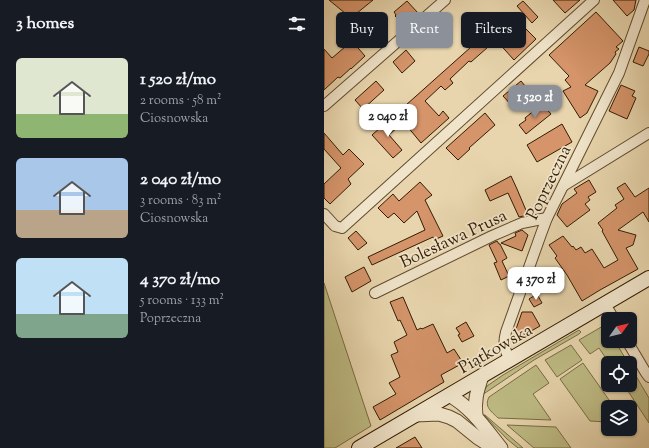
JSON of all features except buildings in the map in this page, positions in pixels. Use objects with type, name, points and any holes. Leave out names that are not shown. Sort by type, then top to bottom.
[{"type":"main road","name":"Piątkowska","points":[[359,448],[649,278]]},
{"type":"street","points":[[324,106],[445,0]]},
{"type":"street","points":[[324,214],[335,226],[342,228],[594,0]]},
{"type":"street","name":"Poprzeczna","points":[[510,360],[505,351],[504,345],[506,332],[547,218],[619,72],[646,0]]},
{"type":"street","points":[[563,186],[649,133]]},
{"type":"street","name":"Bolesława Prusa","points":[[375,293],[522,223],[547,218]]},
{"type":"street","points":[[605,304],[610,312]]},
{"type":"street","points":[[631,348],[649,377]]},
{"type":"street","points":[[476,417],[475,401],[482,376]]},
{"type":"street","points":[[449,395],[459,401],[476,417],[501,448]]},
{"type":"street","points":[[449,395],[450,410],[457,421],[478,438],[494,448]]},
{"type":"street","points":[[415,415],[439,414],[457,421]]},
{"type":"shaded area","points":[[324,283],[371,426],[335,448],[324,448]]},
{"type":"shaded area","points":[[601,327],[601,348],[619,348],[624,356],[604,356],[599,348],[590,354],[579,340]]},
{"type":"shaded area","points":[[579,330],[581,332],[579,334],[534,360],[482,395],[487,386],[503,375]]},
{"type":"shaded area","points":[[571,345],[582,360],[557,377],[545,360]]},
{"type":"shaded area","points":[[583,363],[601,389],[601,392],[603,392],[609,400],[601,400],[601,422],[590,421],[560,379]]},
{"type":"shaded area","points":[[536,365],[549,383],[533,394],[551,420],[498,418],[487,404],[489,397]]},
{"type":"shaded area","points":[[637,378],[649,398],[649,423],[637,405],[637,400],[634,400],[629,392],[637,392]]},
{"type":"shaded area","points":[[484,415],[523,448],[518,448],[507,439]]},
{"type":"shaded area","points":[[507,425],[556,427],[571,448],[534,448]]}]
